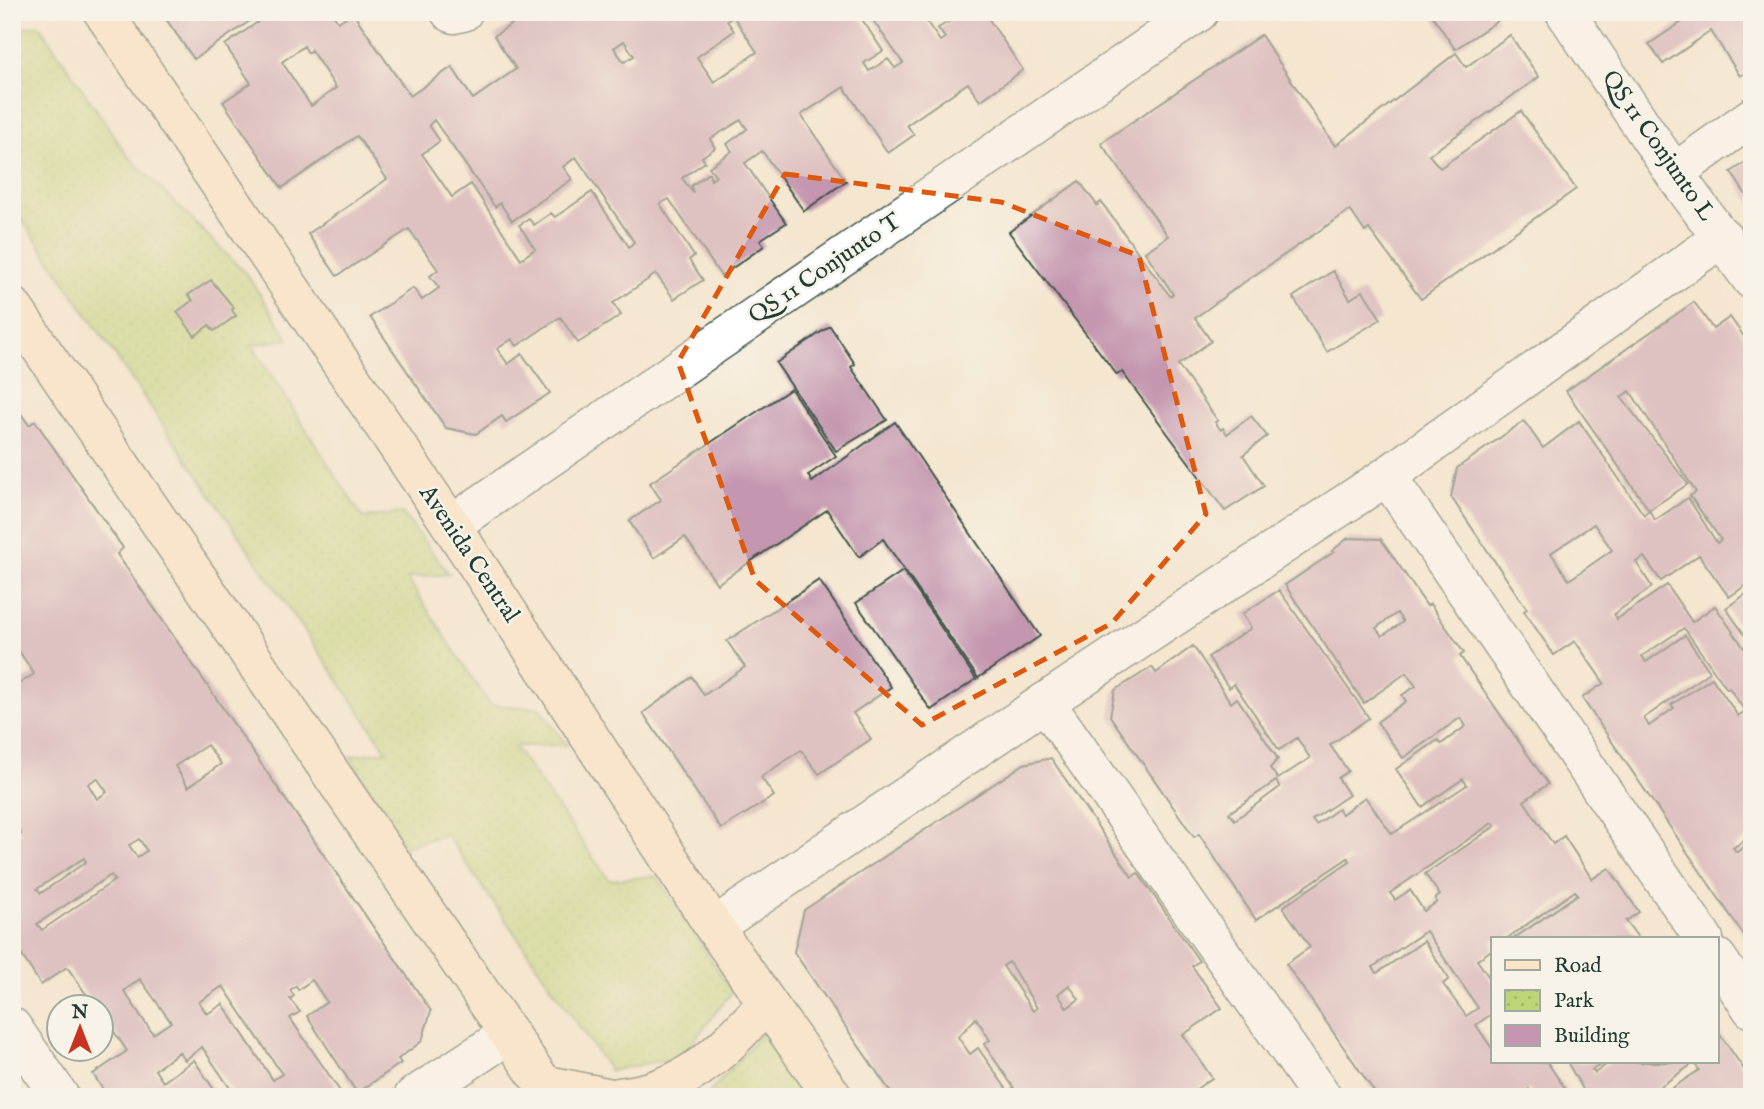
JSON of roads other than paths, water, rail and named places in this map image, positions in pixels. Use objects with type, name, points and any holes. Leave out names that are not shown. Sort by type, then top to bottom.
[{"type":"street","points":[[450,12],[463,12]]},
{"type":"street","name":"QS 11 Conjunto T","points":[[451,525],[1199,12]]},
{"type":"street","name":"QS 11 Conjunto L","points":[[1565,12],[1674,173],[1752,280]]},
{"type":"street","name":"Avenida Central","points":[[97,16],[451,525],[714,927],[833,1097]]},
{"type":"street","points":[[1674,173],[1752,117]]},
{"type":"street","points":[[714,927],[1045,702],[1387,476],[1723,237]]},
{"type":"street","points":[[12,306],[547,1090],[607,1097]]},
{"type":"street","points":[[1387,476],[1703,937]]},
{"type":"street","points":[[1045,702],[1322,1097]]},
{"type":"street","points":[[1718,959],[1752,1009]]},
{"type":"street","points":[[619,1097],[645,1094],[670,1085],[699,1069],[731,1041],[767,1003]]},
{"type":"street","points":[[12,1027],[60,1097]]},
{"type":"street","points":[[413,1097],[508,1035]]}]
